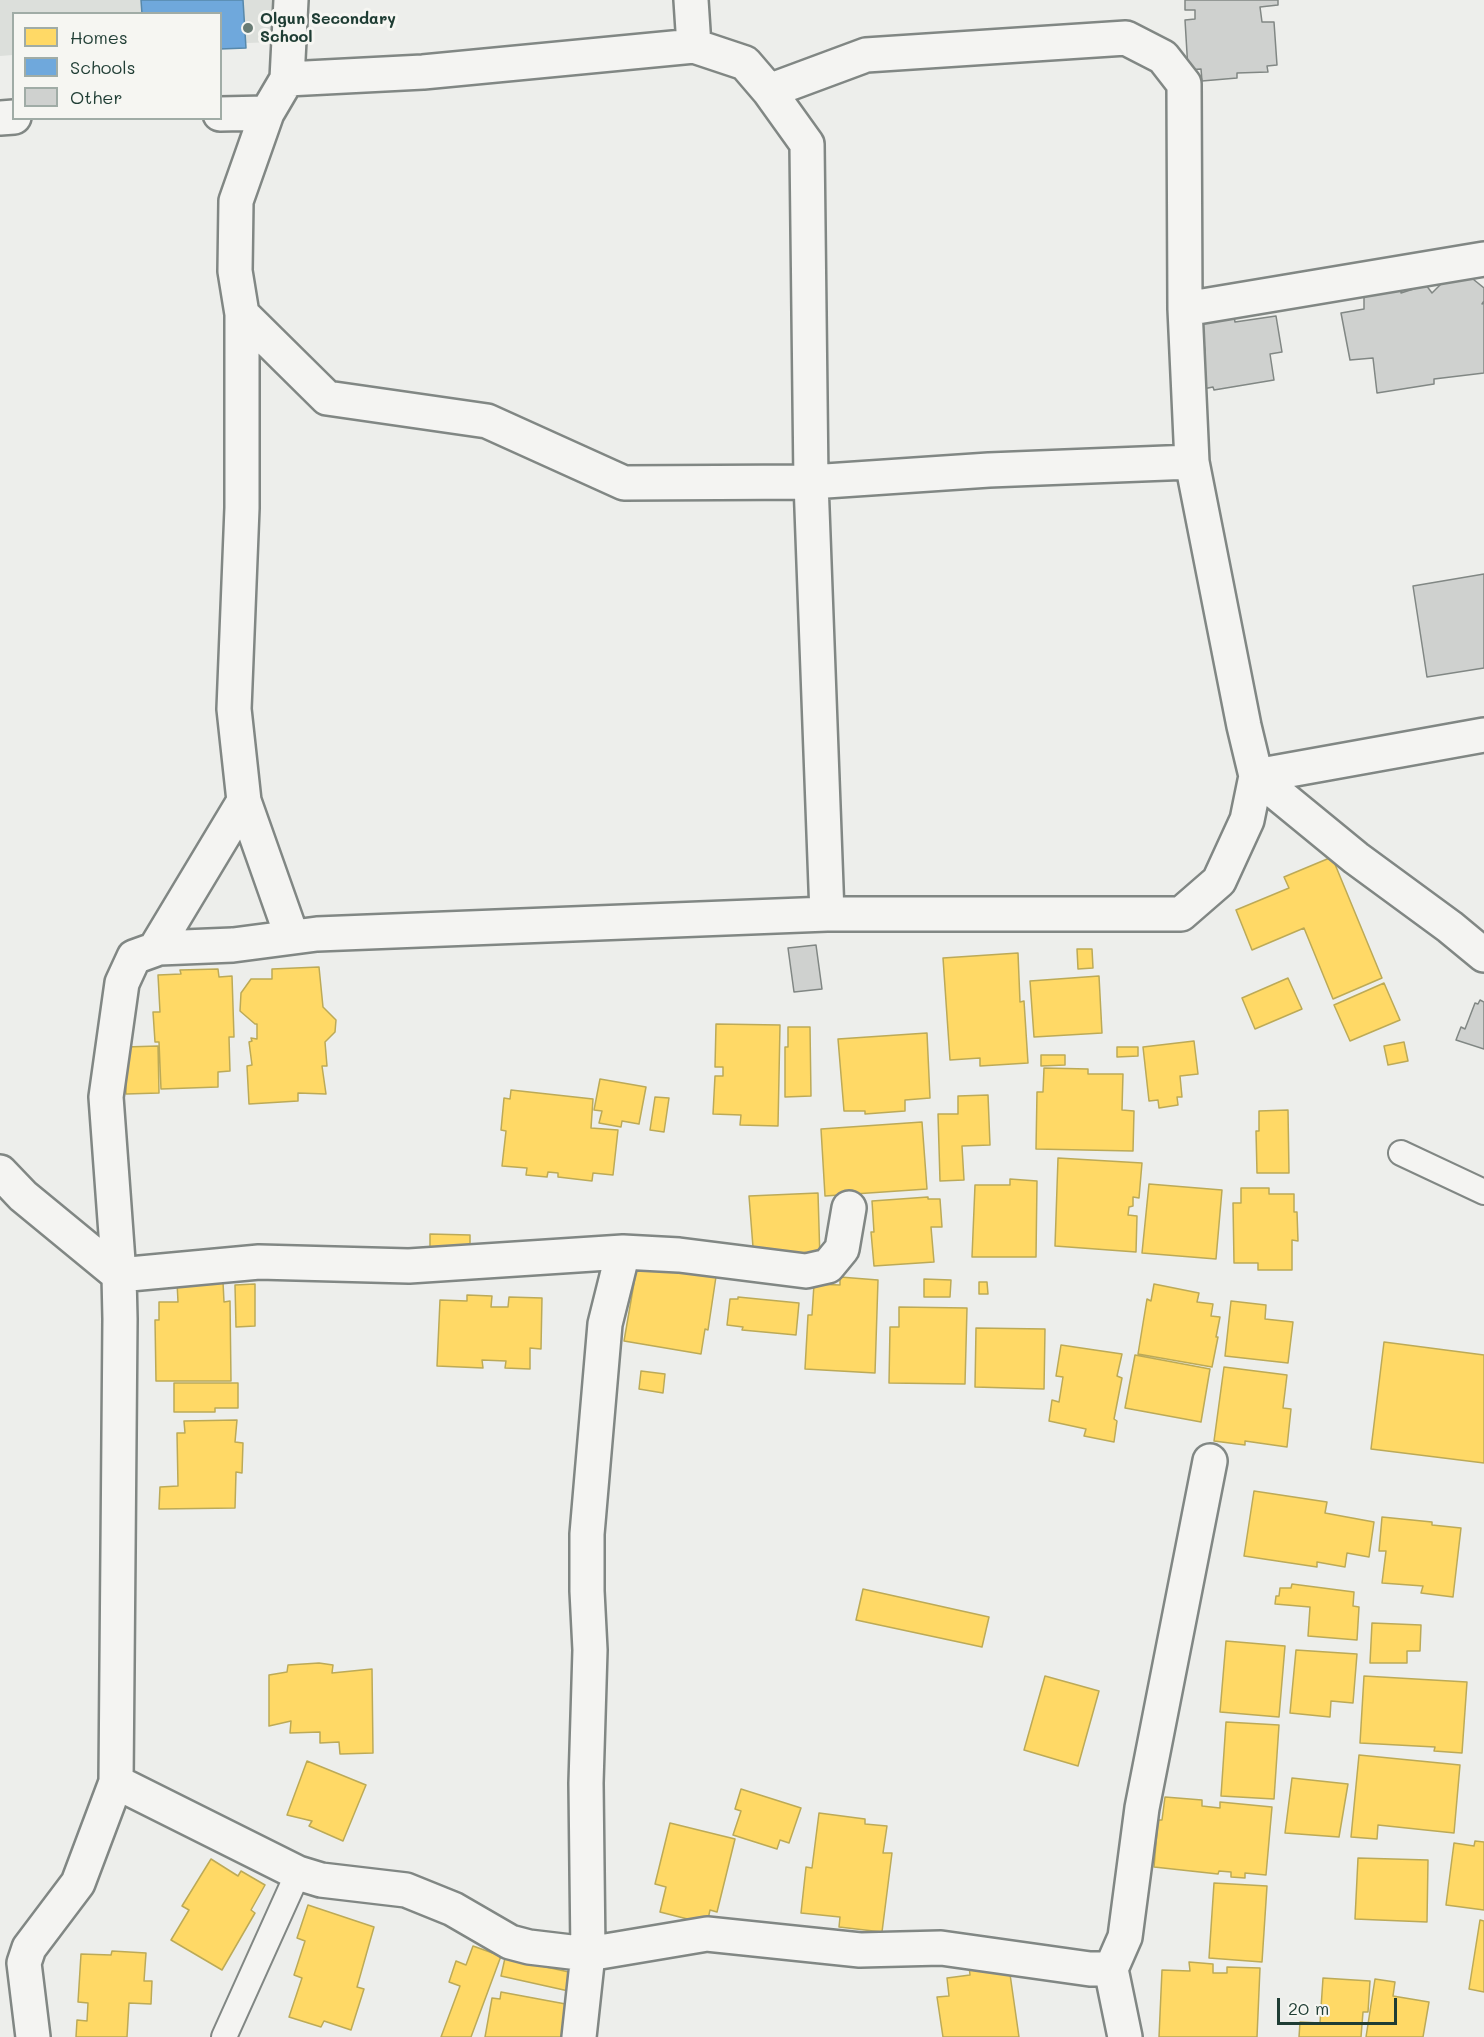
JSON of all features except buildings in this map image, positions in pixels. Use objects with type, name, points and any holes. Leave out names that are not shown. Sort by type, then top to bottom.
[{"type":"street","points":[[291,0],[287,79],[267,113],[236,201],[235,271],[242,314],[242,508],[234,710],[244,801],[292,937]]},
{"type":"street","points":[[691,0],[694,46]]},
{"type":"street","points":[[33,2037],[24,1964],[29,1948],[78,1883],[116,1782],[119,1275],[106,1097],[122,983],[134,957],[155,949],[233,945],[329,934],[828,914],[1181,914],[1219,881],[1246,820],[1256,776],[1192,462],[1185,309],[1184,84],[1163,57],[1126,38],[866,55],[769,91]]},
{"type":"street","points":[[287,79],[423,72],[694,46],[745,63],[769,91],[807,144],[811,482],[828,914]]},
{"type":"street","points":[[222,114],[267,113]]},
{"type":"street","points":[[1185,309],[1484,259]]},
{"type":"street","points":[[242,314],[327,398],[487,421],[624,483],[811,482],[988,470],[1192,462]]},
{"type":"street","points":[[1256,776],[1484,735]]},
{"type":"street","points":[[1256,776],[1356,858],[1484,955]]},
{"type":"street","points":[[155,949],[244,801]]},
{"type":"street","points":[[0,1172],[23,1196],[119,1275],[259,1262],[409,1266],[623,1252],[679,1255],[807,1271],[828,1266],[842,1249],[849,1208]]},
{"type":"street","points":[[579,2037],[588,1954],[586,1783],[590,1650],[587,1534],[605,1324],[623,1252]]},
{"type":"street","points":[[1125,2037],[1111,1969],[1125,1937],[1142,1808],[1210,1461]]},
{"type":"street","points":[[116,1782],[298,1873],[321,1880],[406,1890],[453,1909],[510,1942],[529,1947],[588,1954],[707,1934],[860,1950],[941,1948],[1090,1970],[1111,1969]]},
{"type":"lane","points":[[1401,1153],[1484,1192]]},
{"type":"lane","points":[[224,2037],[298,1873]]},
{"type":"shaded area","name":"Olgun Secondary School","points":[[0,0],[276,0],[274,42],[222,44],[222,12],[12,12],[12,55],[0,56]]},
{"type":"place","name":"Olgun Secondary School","points":[[248,28]]}]
